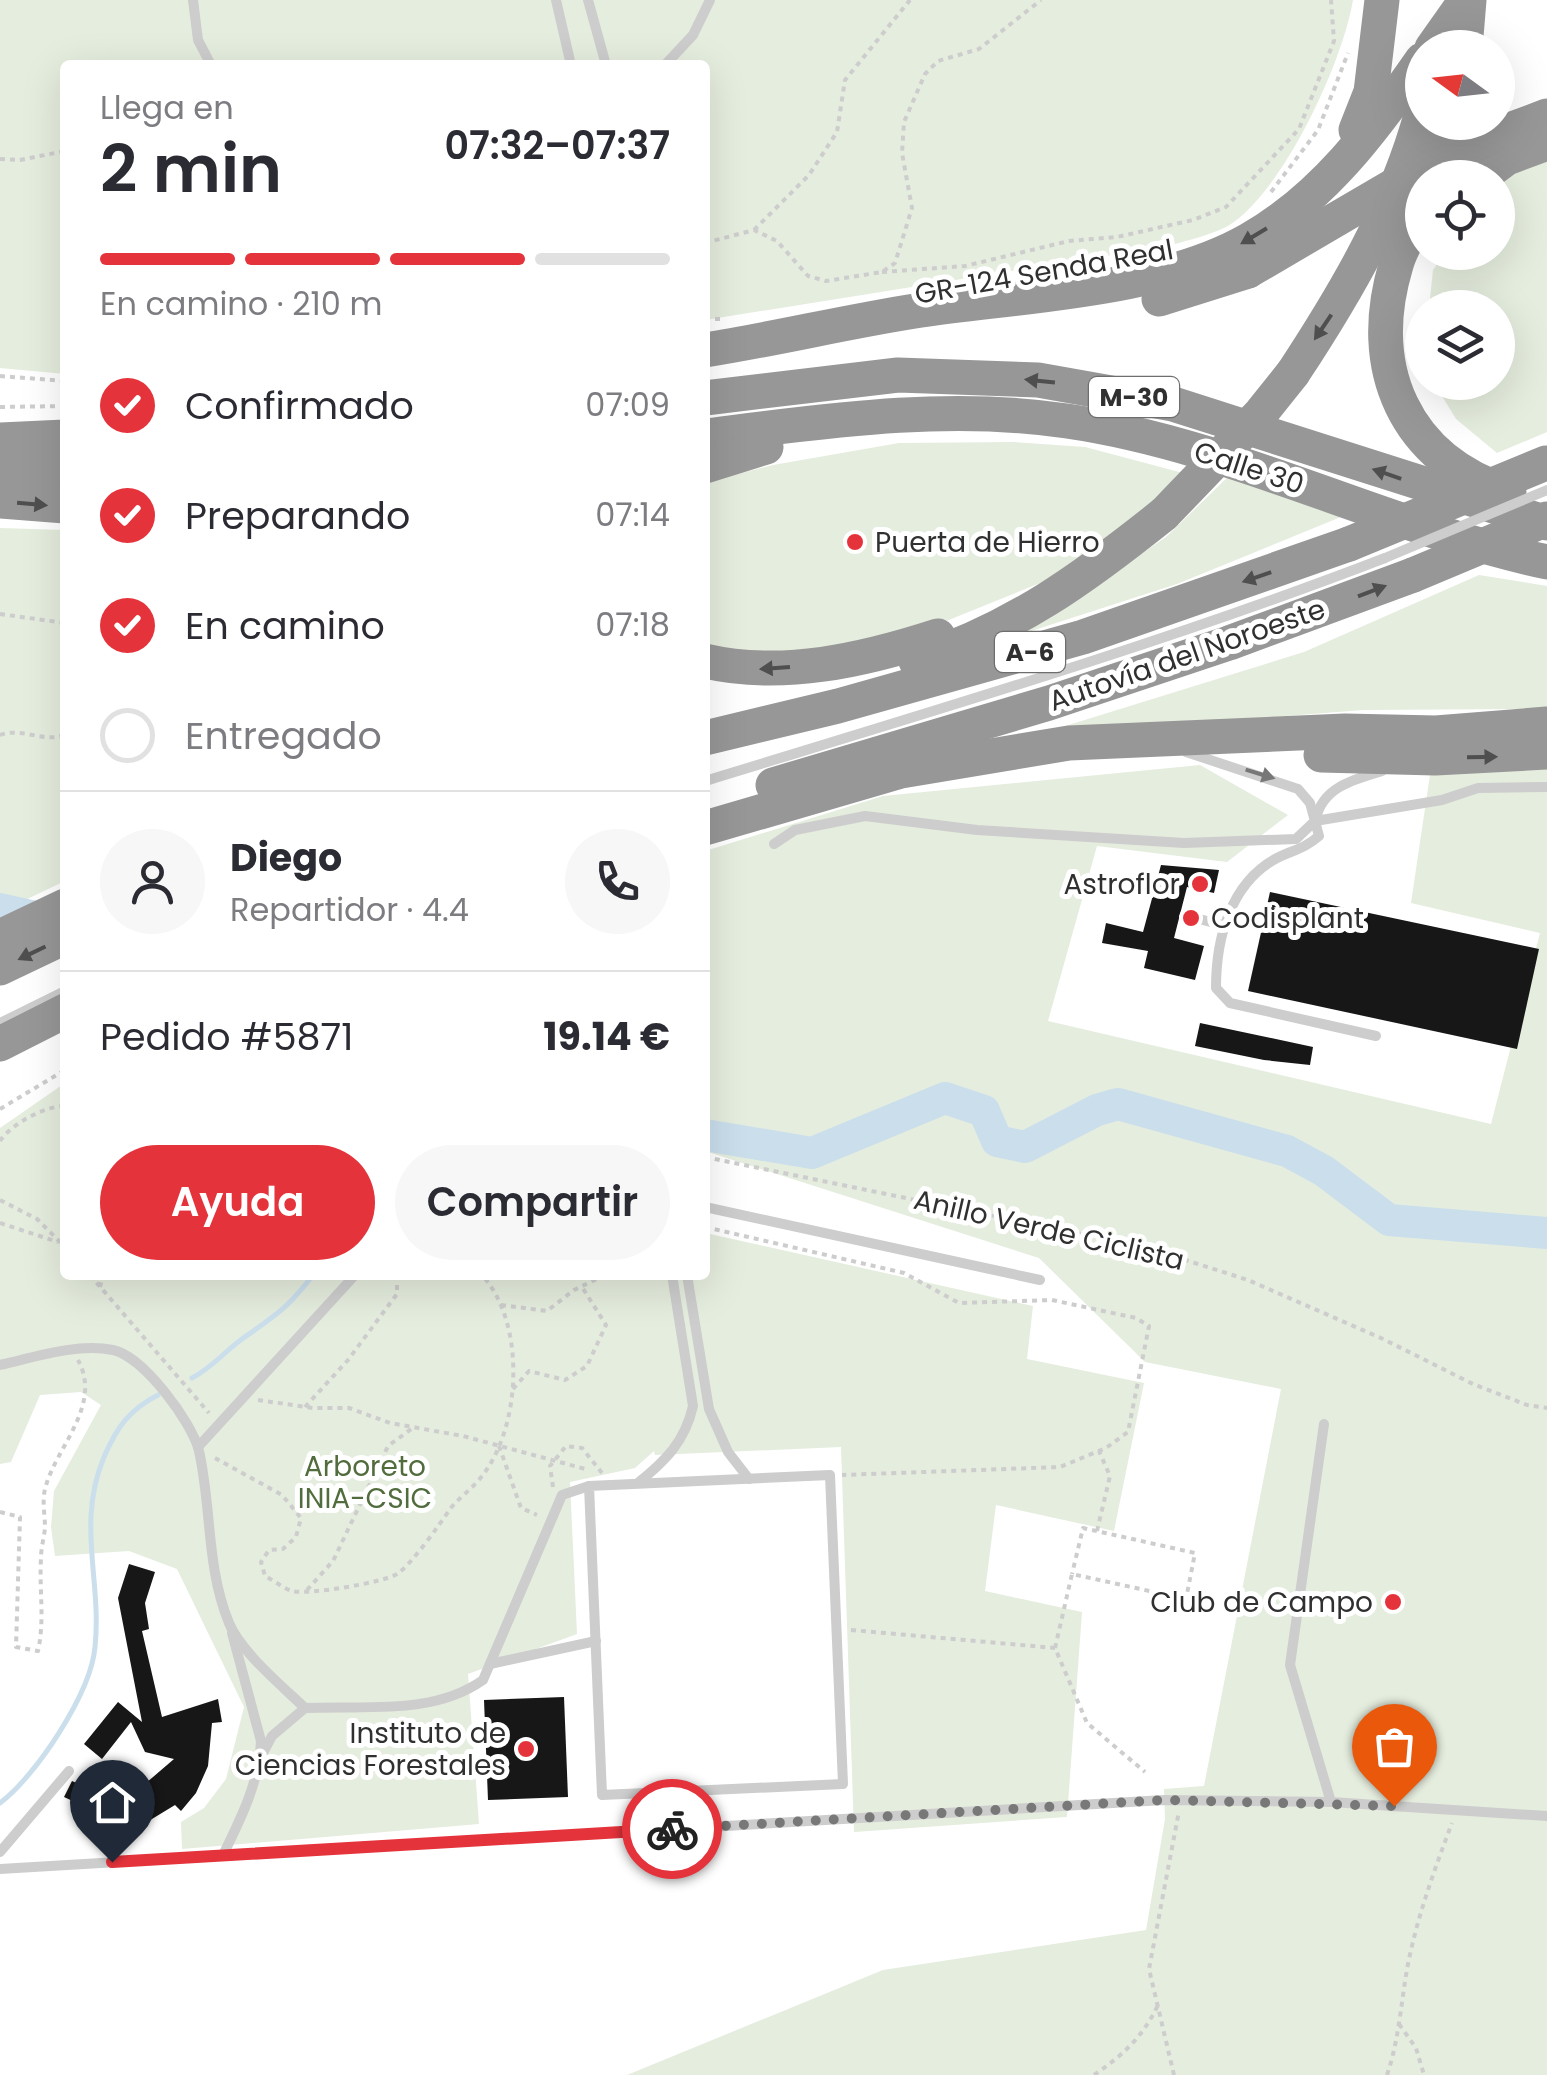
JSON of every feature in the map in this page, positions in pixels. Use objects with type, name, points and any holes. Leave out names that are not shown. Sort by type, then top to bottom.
[{"type":"highway","points":[[1330,176],[1371,92],[1382,0]]},
{"type":"highway","points":[[1437,30],[1442,0]]},
{"type":"highway","points":[[1447,30],[1468,0]]},
{"type":"highway","points":[[1466,30],[1468,0]]},
{"type":"highway","points":[[812,333],[910,312],[1184,269],[1250,239],[1405,110]]},
{"type":"highway","points":[[710,722],[958,647],[1024,616],[1164,514],[1260,413],[1293,373],[1337,306],[1376,234],[1405,116]]},
{"type":"highway","points":[[710,349],[812,333],[1158,299],[1248,272],[1454,150],[1547,116]]},
{"type":"highway","points":[[1504,160],[1547,143]]},
{"type":"highway","points":[[1405,245],[1397,261],[1386,310],[1387,364],[1394,393],[1409,422],[1450,462],[1491,487],[1547,505]]},
{"type":"highway","points":[[1410,270],[1400,314],[1402,364],[1410,393],[1423,418],[1464,458],[1500,479],[1547,492]]},
{"type":"highway","name":"Calle 30","points":[[710,397],[898,376],[1038,380],[1173,404],[1547,521]]},
{"type":"highway","points":[[710,464],[728,456],[938,412]]},
{"type":"highway","name":"Calle 30","points":[[710,435],[938,412],[1069,421],[1166,441],[1547,562]]},
{"type":"highway","points":[[0,440],[60,437]]},
{"type":"highway","name":"Autovía del Noroeste","points":[[710,737],[838,706],[1082,637],[1349,544],[1546,463]]},
{"type":"highway","points":[[0,468],[60,472]]},
{"type":"highway","points":[[0,501],[60,506]]},
{"type":"highway","name":"Autovía del Noroeste","points":[[710,805],[1049,703],[1248,636],[1399,566],[1547,521]]},
{"type":"highway","points":[[710,662],[752,670],[863,657],[958,630],[1069,584]]},
{"type":"highway","points":[[710,827],[900,771],[1069,743],[1345,731],[1547,709]]},
{"type":"highway","points":[[1345,731],[1436,733],[1547,724]]},
{"type":"highway","points":[[828,793],[975,764],[1185,752],[1434,758],[1547,752]]},
{"type":"highway","points":[[0,938],[60,908]]},
{"type":"highway","points":[[0,968],[60,939]]},
{"type":"highway","points":[[9,1049],[60,1014]]},
{"type":"highway","points":[[9,1049],[60,1036]]},
{"type":"lane","points":[[193,0],[198,40],[208,60]]},
{"type":"lane","points":[[556,0],[570,60]]},
{"type":"lane","points":[[588,0],[605,60]]},
{"type":"lane","points":[[670,60],[692,35],[710,0]]},
{"type":"lane","points":[[710,338],[765,340]]},
{"type":"lane","points":[[710,779],[1276,600],[1399,566],[1547,492]]},
{"type":"lane","points":[[1185,752],[1298,789],[1310,803],[1318,836],[1302,851],[1280,856],[1257,871],[1242,888],[1216,956],[1216,988],[1230,1003],[1376,1036]]},
{"type":"lane","points":[[1316,821],[1318,808],[1342,784],[1434,758]]},
{"type":"lane","points":[[774,844],[795,830],[865,816],[977,830],[1184,843],[1296,839],[1316,821],[1442,800],[1478,788],[1547,787]]},
{"type":"lane","points":[[1196,918],[1225,926]]},
{"type":"lane","points":[[9,1049],[60,995]]},
{"type":"lane","points":[[710,1208],[1040,1280]]},
{"type":"lane","points":[[198,1447],[350,1280]]},
{"type":"lane","points":[[638,1484],[672,1454],[690,1424],[694,1406],[673,1280]]},
{"type":"lane","points":[[688,1280],[708,1409],[728,1452],[749,1479]]},
{"type":"lane","points":[[0,1365],[71,1351],[110,1349],[132,1356],[159,1384],[198,1447],[211,1566],[250,1691],[261,1741],[260,1758]]},
{"type":"lane","points":[[1324,1424],[1290,1666],[1331,1802]]},
{"type":"lane","points":[[223,1856],[242,1820],[260,1758],[272,1736],[304,1708],[428,1704],[462,1695],[483,1680],[562,1495],[589,1486],[830,1475],[843,1784],[602,1795],[589,1486]]},
{"type":"lane","points":[[230,1628],[268,1674],[304,1708]]},
{"type":"lane","points":[[490,1664],[596,1641]]},
{"type":"lane","points":[[0,1852],[69,1771]]},
{"type":"lane","points":[[0,1868],[1180,1800],[1331,1802],[1547,1816]]},
{"type":"path","points":[[710,242],[754,230],[810,176],[837,132],[845,80],[910,0]]},
{"type":"path","points":[[882,272],[895,264],[908,227],[911,194],[901,138],[904,122],[926,74],[938,60],[978,49],[1041,0]]},
{"type":"path","points":[[754,230],[777,241],[808,276],[826,281],[965,266],[1069,241],[1156,230],[1226,207],[1299,129],[1334,41],[1330,0]]},
{"type":"path","points":[[1266,199],[1318,130],[1349,51]]},
{"type":"path","points":[[0,158],[20,160],[60,152]]},
{"type":"path","points":[[710,319],[724,319]]},
{"type":"path","points":[[0,376],[60,381]]},
{"type":"path","points":[[0,407],[60,406]]},
{"type":"path","points":[[0,614],[60,622]]},
{"type":"path","points":[[0,734],[9,732],[51,740],[60,737]]},
{"type":"path","points":[[0,1109],[9,1049],[60,1068]]},
{"type":"path","points":[[0,1140],[6,1132],[53,1106],[60,1106]]},
{"type":"path","name":"Anillo Verde Ciclista","points":[[710,1158],[1145,1247],[1248,1280],[1381,1338],[1473,1384],[1527,1405],[1547,1408]]},
{"type":"path","points":[[0,1200],[37,1218],[60,1241]]},
{"type":"path","points":[[0,1223],[60,1244]]},
{"type":"path","points":[[710,1228],[904,1273],[959,1304],[1052,1300],[1136,1318],[1149,1326],[1128,1432],[1099,1451],[1060,1467],[830,1475]]},
{"type":"path","points":[[94,1280],[219,1424]]},
{"type":"path","points":[[100,1287],[102,1280]]},
{"type":"path","points":[[305,1407],[348,1360],[397,1294],[397,1280]]},
{"type":"path","points":[[198,1447],[282,1495],[301,1518],[296,1536],[283,1549],[269,1550],[261,1562],[265,1576],[293,1592],[346,1589],[397,1574],[462,1493],[477,1483],[499,1446],[513,1389],[512,1356],[496,1290],[487,1280]]},
{"type":"path","points":[[500,1304],[547,1311],[595,1280]]},
{"type":"path","points":[[513,1389],[529,1371],[565,1380],[587,1366],[606,1325],[582,1286]]},
{"type":"path","points":[[0,1512],[20,1517],[16,1647],[38,1650],[44,1624],[40,1560],[45,1526],[43,1494],[75,1430],[83,1398],[84,1370],[71,1351]]},
{"type":"path","points":[[243,1398],[305,1407],[349,1408],[414,1428],[462,1436],[600,1472]]},
{"type":"path","points":[[307,1590],[333,1561],[388,1446],[414,1428]]},
{"type":"path","points":[[499,1446],[522,1508],[534,1517],[546,1509]]},
{"type":"path","points":[[554,1491],[552,1462],[566,1446],[582,1448],[600,1472],[618,1485]]},
{"type":"path","points":[[1097,1531],[1110,1476],[1099,1451]]},
{"type":"path","points":[[1072,1574],[1186,1599],[1195,1552],[1083,1528],[1072,1574],[1056,1648],[1087,1723],[1145,1772]]},
{"type":"path","points":[[837,1629],[1056,1648]]},
{"type":"path","points":[[1174,2075],[1149,1969],[1174,1852],[1180,1800]]},
{"type":"path","points":[[1387,2075],[1397,2046],[1409,1957],[1429,1883],[1457,1810]]},
{"type":"path","points":[[1094,2075],[1126,2053],[1146,2030],[1158,2005]]},
{"type":"path","points":[[1399,2024],[1416,2048],[1424,2075]]},
{"type":"green space","points":[[0,0],[1353,0],[1324,90],[1289,156],[1249,209],[1228,226],[1169,246],[710,319],[710,60],[60,60],[60,374],[0,368]]},
{"type":"green space","points":[[1547,159],[1547,432],[1497,453],[1456,419],[1444,400],[1515,400],[1515,290],[1431,290],[1433,270],[1515,270],[1515,174],[1531,163]]},
{"type":"green space","points":[[1013,442],[1085,447],[1183,473],[1106,544],[1045,581],[924,630],[787,655],[710,649],[710,481],[773,465],[899,443]]},
{"type":"green space","points":[[1232,473],[1353,512],[1177,584],[1025,633],[1166,537]]},
{"type":"green space","points":[[0,528],[60,530],[60,883],[0,912]]},
{"type":"green space","points":[[1479,575],[1547,586],[1547,709],[1363,710],[1033,736],[1304,652]]},
{"type":"green space","points":[[1200,765],[1288,815],[1227,862],[1097,846],[1048,1021],[1491,1124],[1540,933],[1411,903],[1431,768],[1547,768],[1547,2075],[627,2075],[883,1970],[1146,1930],[1165,1819],[1164,1789],[1204,1786],[1281,1389],[1145,1362],[1039,1258],[710,1153],[710,849],[883,796]]},
{"type":"green space","name":"Arboreto INIA-CSIC","points":[[60,1086],[60,1280],[710,1280],[710,1234],[1033,1306],[1027,1359],[1144,1383],[1114,1531],[996,1505],[985,1591],[1082,1612],[1067,1817],[854,1832],[841,1447],[655,1455],[654,1451],[635,1468],[570,1482],[577,1634],[468,1674],[479,1824],[182,1849],[181,1822],[204,1808],[226,1779],[244,1707],[177,1569],[129,1551],[55,1556],[51,1527],[54,1491],[101,1405],[81,1392],[40,1395],[11,1462],[0,1464],[0,1128]]},
{"type":"building","points":[[1161,865],[1219,870],[1214,893],[1187,887],[1174,938],[1204,946],[1195,980],[1144,968],[1148,951],[1102,943],[1106,923],[1143,932]]},
{"type":"building","points":[[1270,892],[1539,949],[1517,1049],[1248,991]]},
{"type":"building","points":[[1200,1023],[1313,1047],[1310,1065],[1195,1046]]},
{"type":"building","points":[[129,1564],[155,1572],[145,1603],[149,1629],[142,1631],[162,1717],[218,1699],[222,1722],[212,1723],[208,1766],[196,1793],[181,1811],[175,1805],[147,1822],[109,1830],[109,1821],[72,1815],[77,1803],[64,1797],[72,1781],[85,1787],[86,1783],[99,1787],[97,1801],[129,1794],[151,1799],[139,1789],[174,1759],[145,1752],[131,1722],[102,1759],[84,1744],[118,1702],[142,1722],[118,1598]]},
{"type":"building","name":"Instituto de Ciencias Forestales","points":[[564,1697],[568,1797],[488,1800],[484,1700]]},
{"type":"waterway","points":[[0,909],[54,921]]},
{"type":"waterway","points":[[710,1136],[812,1153],[945,1098],[984,1111],[997,1141],[1025,1147],[1097,1110],[1118,1104],[1287,1151],[1324,1171],[1389,1220],[1547,1233]]},
{"type":"waterway","points":[[192,1378],[281,1311],[309,1280]]},
{"type":"waterway","points":[[0,1803],[45,1754],[84,1687],[95,1647],[91,1529],[96,1482],[119,1428],[139,1407],[158,1395]]},
{"type":"way so far","points":[[672,1829],[1164,1800],[1394,1806]]},
{"type":"place","name":"Puerta de Hierro","points":[[855,542]]},
{"type":"place","name":"Astroflor","points":[[1200,884]]},
{"type":"place","name":"Codisplant","points":[[1191,918]]},
{"type":"place","name":"Club de Campo","points":[[1393,1602]]},
{"type":"place","name":"Instituto de Ciencias Forestales","points":[[526,1749]]},
{"type":"route","points":[[112,1862],[672,1829]]}]
